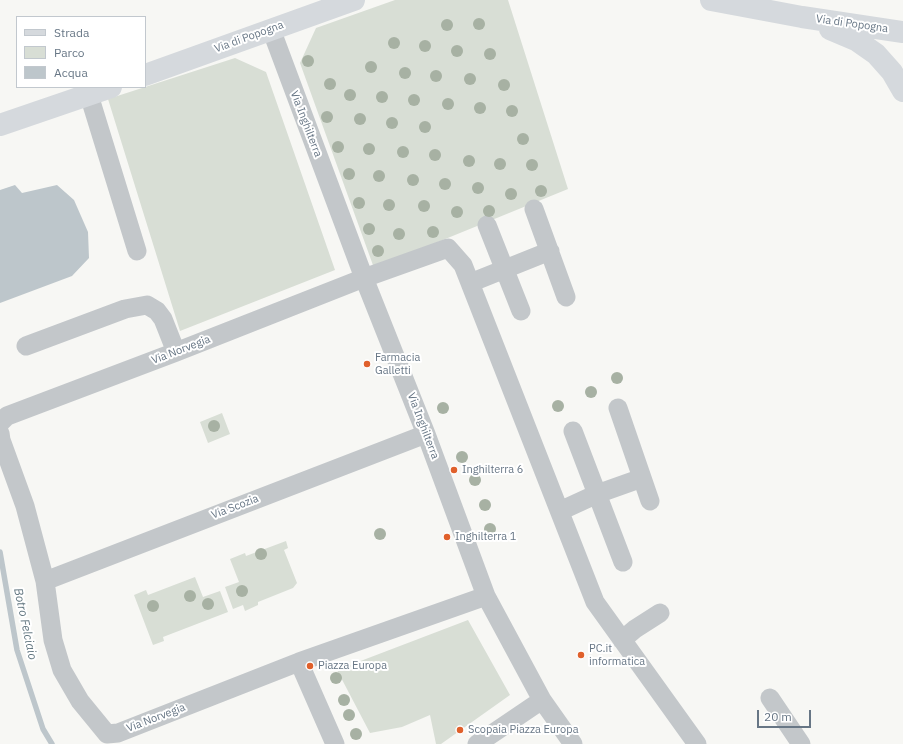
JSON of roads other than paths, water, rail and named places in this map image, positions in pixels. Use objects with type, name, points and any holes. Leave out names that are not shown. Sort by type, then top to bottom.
[{"type":"main road","name":"Via di Popogna","points":[[146,75],[354,0]]},
{"type":"main road","name":"Via di Popogna","points":[[711,0],[802,17],[903,32]]},
{"type":"main road","name":"Via di Popogna","points":[[802,17],[856,40],[866,46],[884,62],[903,91]]},
{"type":"main road","points":[[0,124],[108,88]]},
{"type":"street","name":"Via Inghilterra","points":[[271,29],[364,278],[426,434],[486,596],[542,700],[573,744]]},
{"type":"street","points":[[89,95],[137,252]]},
{"type":"street","points":[[534,209],[566,297]]},
{"type":"street","points":[[487,225],[521,311]]},
{"type":"street","name":"Via Norvegia","points":[[0,423],[7,416],[176,352],[364,278],[448,248],[463,265],[470,283]]},
{"type":"street","points":[[550,252],[470,283],[595,602],[697,744]]},
{"type":"street","points":[[26,346],[126,308],[147,305],[157,311],[163,319],[176,352]]},
{"type":"street","points":[[618,408],[650,501]]},
{"type":"street","points":[[574,431],[623,562]]},
{"type":"street","name":"Via Norvegia","points":[[0,433],[1,440],[25,506],[45,581],[52,640],[62,670],[80,701],[108,739],[118,733],[299,662],[486,596]]},
{"type":"street","name":"Via Scozia","points":[[45,581],[426,434]]},
{"type":"street","points":[[560,511],[597,494],[642,478]]},
{"type":"street","points":[[622,640],[635,629],[660,614]]},
{"type":"street","points":[[299,662],[334,744]]},
{"type":"street","points":[[770,698],[801,744]]},
{"type":"street","points":[[477,744],[542,700]]},
{"type":"water","points":[[15,185],[22,193],[57,185],[74,200],[88,232],[89,258],[72,276],[0,303],[0,190]]},
{"type":"waterway","name":"Botro Felciaio","points":[[0,552],[17,650],[43,729],[52,744]]},
{"type":"place","name":"Farmacia Galletti","points":[[367,364]]},
{"type":"place","name":"Inghilterra 6","points":[[454,470]]},
{"type":"place","name":"Inghilterra 1","points":[[447,537]]},
{"type":"place","name":"PC.it informatica","points":[[581,655]]},
{"type":"place","name":"Piazza Europa","points":[[310,666]]},
{"type":"place","name":"Scopaia Piazza Europa","points":[[460,730]]}]
